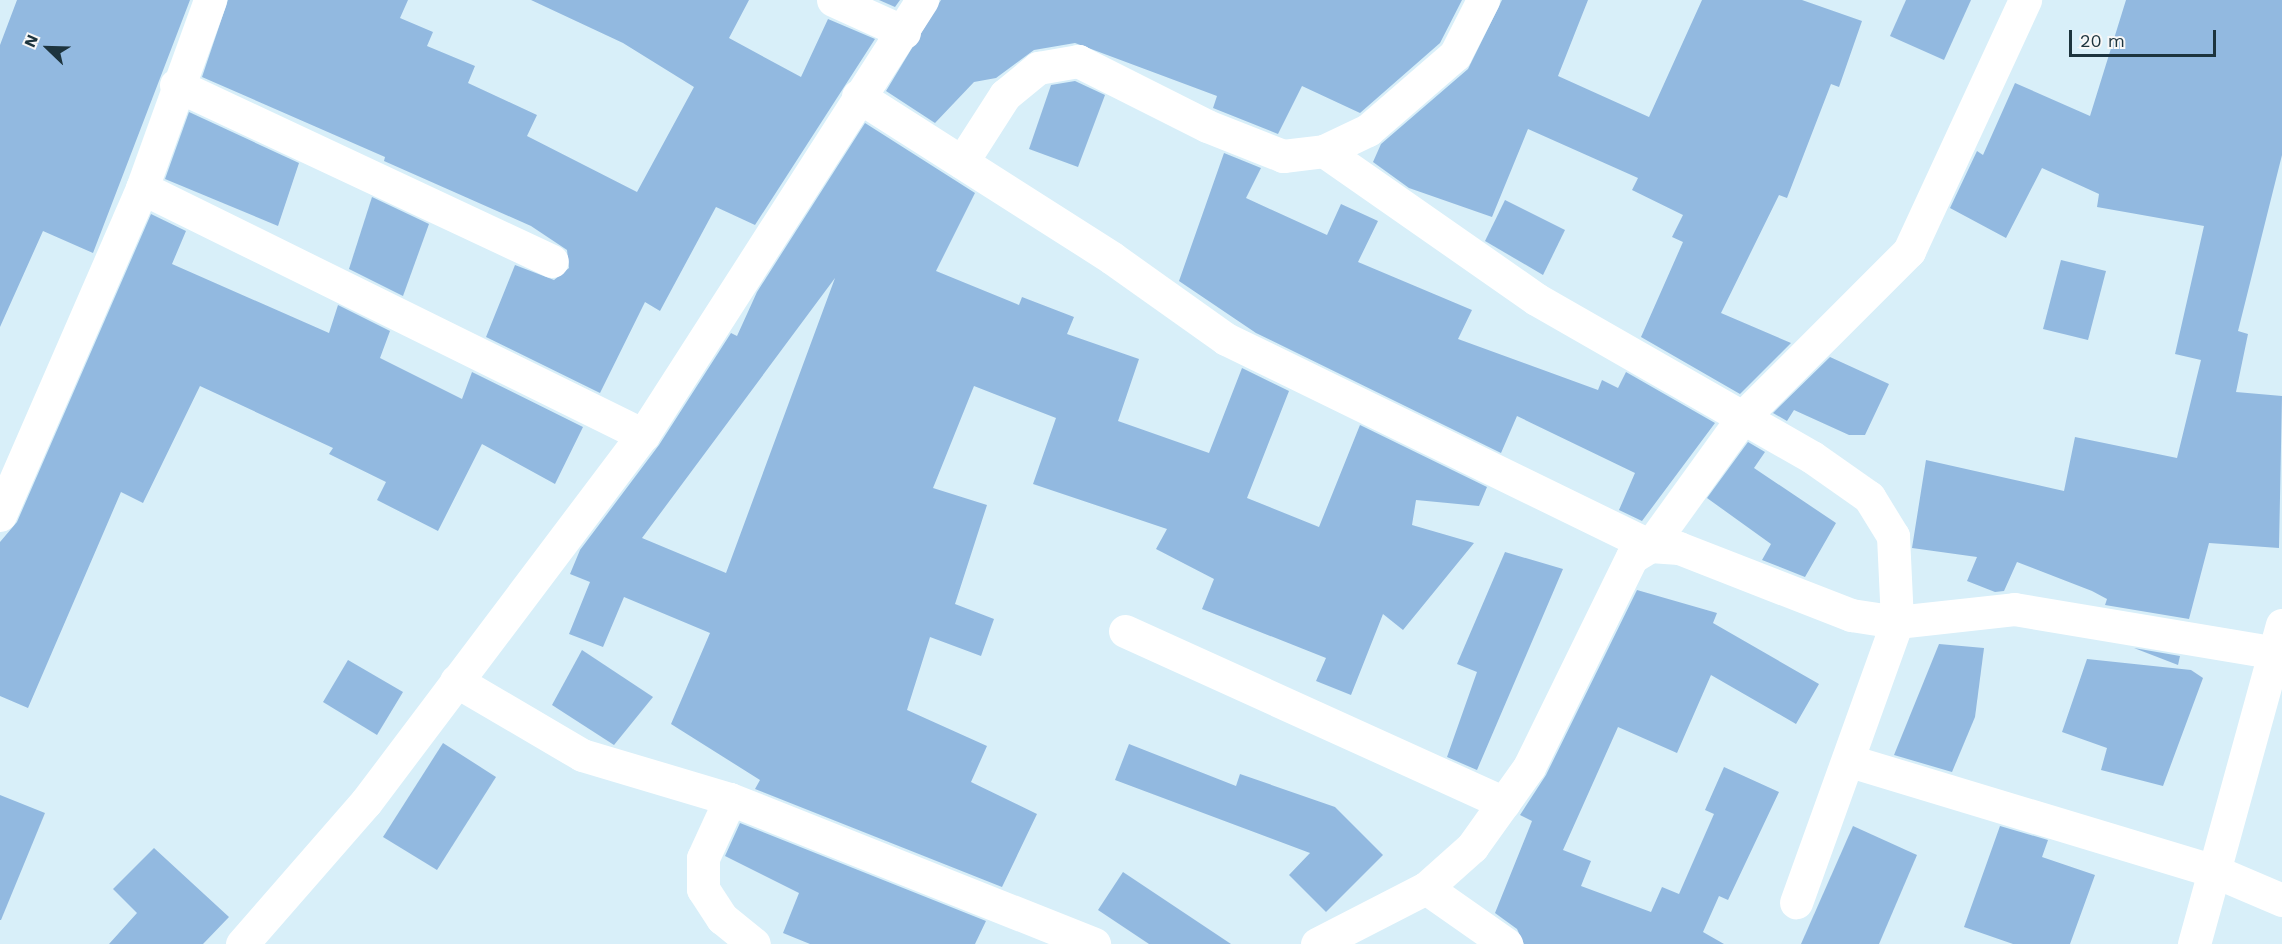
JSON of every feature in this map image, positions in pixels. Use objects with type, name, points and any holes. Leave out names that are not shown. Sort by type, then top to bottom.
[{"type":"street","points":[[0,515],[142,188],[176,85],[210,0]]},
{"type":"street","points":[[833,0],[904,32]]},
{"type":"street","points":[[242,944],[366,802],[642,435],[858,96],[904,32],[922,0]]},
{"type":"street","points":[[962,162],[1005,95],[1038,68],[1078,61],[1207,126],[1283,156],[1324,151],[1368,130],[1455,55],[1483,0]]},
{"type":"street","points":[[1317,944],[1426,888],[1472,847],[1529,767],[1632,557],[1650,546],[1743,417],[1909,252],[2025,0]]},
{"type":"street","points":[[176,85],[552,261]]},
{"type":"street","points":[[858,96],[962,162],[1226,339],[1650,546],[1679,548],[1851,615],[1896,622],[2014,609],[2277,638],[2194,944]]},
{"type":"street","points":[[1324,151],[1536,299],[1743,417],[1869,497],[1893,536],[1896,622],[1850,761],[1796,902]]},
{"type":"street","points":[[142,188],[642,435]]},
{"type":"street","points":[[1125,631],[1504,803]]},
{"type":"street","points":[[456,681],[582,755],[730,799],[1094,944]]},
{"type":"street","points":[[1850,761],[2214,871],[2282,900]]},
{"type":"street","points":[[730,799],[703,858],[703,889],[722,918],[754,944]]},
{"type":"street","points":[[1426,888],[1506,944]]},
{"type":"building","points":[[17,0],[190,0],[93,253],[43,231],[0,327],[0,45]]},
{"type":"building","points":[[228,0],[408,0],[400,18],[433,32],[427,46],[475,66],[468,83],[537,115],[527,136],[637,192],[694,87],[623,43],[531,0],[749,0],[729,38],[801,77],[828,19],[875,39],[755,225],[716,207],[660,311],[645,302],[600,393],[486,337],[515,265],[554,280],[569,268],[567,250],[531,226],[384,161],[385,157],[202,77]]},
{"type":"building","points":[[879,0],[900,0],[895,7]]},
{"type":"building","points":[[941,0],[1462,0],[1440,43],[1360,113],[1302,86],[1278,134],[1213,108],[1217,96],[1075,43],[1034,50],[996,78],[974,82],[935,123],[886,91]]},
{"type":"building","points":[[1502,0],[1588,0],[1558,76],[1649,117],[1702,0],[1802,0],[1862,21],[1839,87],[1831,84],[1787,198],[1779,195],[1721,313],[1791,343],[1740,394],[1641,337],[1683,242],[1672,237],[1683,215],[1632,190],[1638,178],[1528,129],[1492,217],[1409,188],[1373,162],[1381,144],[1468,69]]},
{"type":"building","points":[[1906,0],[1971,0],[1944,60],[1890,36]]},
{"type":"building","points":[[2126,0],[2282,0],[2282,155],[2238,331],[2248,334],[2236,392],[2282,396],[2279,548],[2209,543],[2189,619],[2105,605],[2107,599],[2092,591],[2017,562],[2004,591],[1995,592],[1967,581],[1977,557],[1912,548],[1926,460],[2064,491],[2075,437],[2177,458],[2201,360],[2175,354],[2204,226],[2097,207],[2099,194],[2042,168],[2006,238],[1950,208],[1977,151],[1983,155],[2015,83],[2090,116]]},
{"type":"building","points":[[1075,81],[1105,95],[1078,167],[1029,149],[1051,85]]},
{"type":"building","points":[[189,112],[299,163],[278,226],[165,179]]},
{"type":"building","points":[[865,123],[975,193],[936,271],[1019,305],[1022,297],[1074,317],[1067,334],[1139,359],[1118,421],[1209,453],[1242,368],[1289,391],[1247,498],[1319,527],[1360,425],[1487,487],[1479,506],[1416,500],[1412,525],[1474,543],[1403,630],[1383,614],[1351,695],[1316,681],[1326,658],[1202,609],[1214,579],[1156,549],[1167,529],[1033,484],[1056,418],[974,386],[933,488],[987,505],[955,604],[994,619],[981,656],[930,637],[907,710],[987,746],[971,782],[1037,814],[1002,887],[755,789],[760,780],[671,724],[710,633],[624,597],[603,647],[569,634],[590,582],[570,574],[580,550],[659,445],[731,333],[737,336],[757,292]],"holes":[[[835,278],[726,573],[642,538]]]},
{"type":"building","points":[[1224,153],[1261,168],[1246,198],[1327,235],[1341,204],[1378,221],[1358,262],[1472,310],[1458,339],[1598,390],[1602,380],[1618,388],[1626,372],[1715,423],[1642,521],[1619,510],[1635,473],[1517,416],[1501,453],[1256,333],[1179,281]]},
{"type":"building","points":[[372,197],[429,224],[403,296],[349,269]]},
{"type":"building","points":[[1505,200],[1565,230],[1543,275],[1485,241]]},
{"type":"building","points":[[151,214],[186,231],[172,264],[329,333],[338,305],[390,331],[380,358],[462,399],[472,372],[583,427],[555,484],[482,444],[438,531],[377,500],[386,482],[329,454],[333,448],[200,386],[143,503],[121,492],[28,708],[0,696],[0,542],[17,522]]},
{"type":"building","points":[[2061,260],[2106,271],[2088,340],[2043,329]]},
{"type":"building","points":[[1830,357],[1889,384],[1865,435],[1849,435],[1794,410],[1787,421],[1773,413]]},
{"type":"building","points":[[1748,442],[1765,452],[1754,468],[1836,523],[1805,577],[1762,560],[1771,544],[1707,498]]},
{"type":"building","points":[[1505,552],[1563,569],[1477,770],[1447,757],[1477,672],[1457,664]]},
{"type":"building","points":[[1637,590],[1717,613],[1713,623],[1819,684],[1796,724],[1711,675],[1677,753],[1618,727],[1563,850],[1591,861],[1581,886],[1651,912],[1662,887],[1679,894],[1714,814],[1705,810],[1724,767],[1779,792],[1728,900],[1719,896],[1703,932],[1724,944],[1524,944],[1517,929],[1495,913],[1532,821],[1520,815],[1546,775]]},
{"type":"building","points":[[1939,644],[1984,648],[1975,717],[1952,772],[1894,755]]},
{"type":"building","points":[[2134,648],[2180,656],[2178,665]]},
{"type":"building","points":[[582,650],[653,697],[614,745],[552,705]]},
{"type":"building","points":[[2087,659],[2191,670],[2203,678],[2163,786],[2101,770],[2107,748],[2062,732]]},
{"type":"building","points":[[348,660],[403,692],[377,735],[323,702]]},
{"type":"building","points":[[443,743],[496,777],[437,870],[383,837]]},
{"type":"building","points":[[1129,744],[1236,786],[1240,774],[1335,807],[1383,855],[1326,912],[1289,875],[1310,853],[1115,780]]},
{"type":"building","points":[[0,795],[45,813],[1,920],[0,920]]},
{"type":"building","points":[[740,823],[986,921],[975,944],[810,944],[783,933],[799,893],[725,856]]},
{"type":"building","points":[[1853,826],[1917,855],[1879,944],[1801,944]]},
{"type":"building","points":[[2000,826],[2048,840],[2042,857],[2095,875],[2070,944],[2013,944],[1964,927]]},
{"type":"building","points":[[154,848],[229,917],[203,944],[109,944],[137,913],[113,889]]},
{"type":"building","points":[[1123,872],[1231,944],[1149,944],[1098,910]]}]
